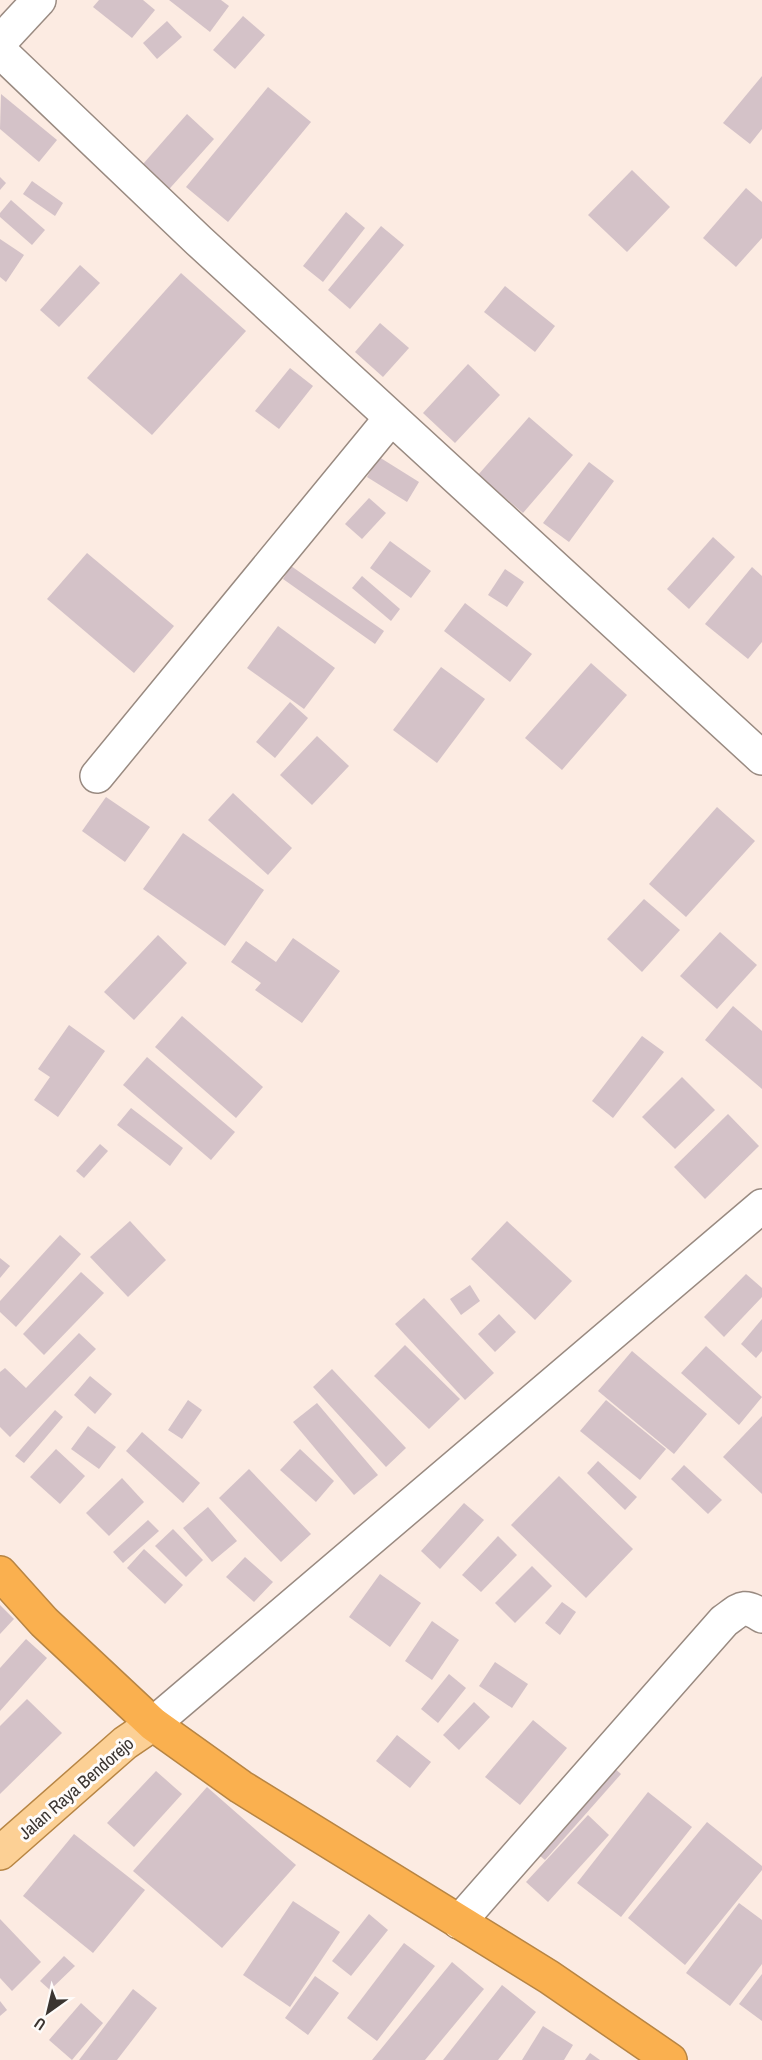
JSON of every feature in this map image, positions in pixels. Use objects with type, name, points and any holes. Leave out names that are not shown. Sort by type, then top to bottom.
[{"type":"highway","points":[[0,1573],[44,1622],[153,1724],[241,1787],[549,1977],[670,2060]]},
{"type":"main road","name":"Jalan Raya Bendorejo","points":[[0,1853],[125,1743],[153,1724]]},
{"type":"street","points":[[0,42],[39,0]]},
{"type":"street","points":[[0,51],[199,242],[762,758]]},
{"type":"street","points":[[97,776],[391,418]]},
{"type":"street","points":[[153,1724],[762,1206]]},
{"type":"street","points":[[459,1922],[724,1621],[743,1608],[751,1608],[762,1616]]},
{"type":"building","points":[[99,0],[143,0],[155,10],[132,38],[93,7]]},
{"type":"building","points":[[169,0],[221,0],[229,6],[210,32]]},
{"type":"building","points":[[243,16],[265,35],[235,69],[213,50]]},
{"type":"building","points":[[167,21],[182,37],[157,59],[143,43]]},
{"type":"building","points":[[762,76],[762,129],[750,144],[723,123]]},
{"type":"building","points":[[268,87],[311,122],[228,222],[186,187]]},
{"type":"building","points":[[1,94],[57,140],[39,162],[0,129]]},
{"type":"building","points":[[187,114],[214,139],[163,196],[136,172]]},
{"type":"building","points":[[632,170],[670,207],[627,252],[588,215]]},
{"type":"building","points":[[0,177],[6,183],[0,190]]},
{"type":"building","points":[[32,181],[63,203],[55,216],[23,194]]},
{"type":"building","points":[[746,188],[762,202],[762,238],[736,267],[703,238]]},
{"type":"building","points":[[11,200],[45,230],[32,245],[0,217],[0,213]]},
{"type":"building","points":[[346,212],[365,228],[323,282],[303,266]]},
{"type":"building","points":[[381,226],[404,245],[350,309],[328,290]]},
{"type":"building","points":[[0,239],[24,255],[6,282],[0,277]]},
{"type":"building","points":[[80,265],[100,283],[59,327],[40,310]]},
{"type":"building","points":[[181,273],[246,331],[152,435],[87,378]]},
{"type":"building","points":[[505,286],[555,326],[535,352],[484,312]]},
{"type":"building","points":[[380,323],[409,348],[383,377],[355,352]]},
{"type":"building","points":[[468,364],[500,395],[455,443],[423,413]]},
{"type":"building","points":[[290,368],[313,386],[279,429],[255,411]]},
{"type":"building","points":[[529,417],[573,455],[523,513],[478,475]]},
{"type":"building","points":[[379,457],[419,482],[407,502],[367,477]]},
{"type":"building","points":[[589,462],[614,481],[569,542],[543,523]]},
{"type":"building","points":[[369,498],[386,513],[362,539],[345,524]]},
{"type":"building","points":[[713,537],[735,557],[689,609],[667,589]]},
{"type":"building","points":[[390,541],[431,571],[411,598],[370,568]]},
{"type":"building","points":[[87,553],[174,626],[134,673],[47,599]]},
{"type":"building","points":[[291,566],[384,631],[375,644],[283,579]]},
{"type":"building","points":[[752,567],[762,576],[762,642],[748,659],[705,624]]},
{"type":"building","points":[[505,569],[524,582],[507,607],[488,595]]},
{"type":"building","points":[[362,576],[400,609],[391,621],[352,588]]},
{"type":"building","points":[[465,603],[532,654],[510,682],[444,631]]},
{"type":"building","points":[[278,626],[335,668],[304,709],[247,668]]},
{"type":"building","points":[[591,663],[627,695],[562,770],[525,738]]},
{"type":"building","points":[[441,667],[485,699],[437,763],[393,730]]},
{"type":"building","points":[[290,702],[308,718],[275,758],[256,742]]},
{"type":"building","points":[[317,736],[349,766],[312,805],[280,775]]},
{"type":"building","points":[[233,793],[292,848],[268,875],[208,820]]},
{"type":"building","points":[[106,797],[150,827],[125,862],[82,831]]},
{"type":"building","points":[[717,807],[755,841],[686,917],[649,884]]},
{"type":"building","points":[[183,833],[264,890],[225,946],[143,889]]},
{"type":"building","points":[[644,899],[680,930],[642,972],[607,939]]},
{"type":"building","points":[[720,932],[757,965],[717,1009],[680,976]]},
{"type":"building","points":[[158,935],[187,963],[134,1020],[104,992]]},
{"type":"building","points":[[293,938],[340,971],[302,1023],[255,990],[261,983],[231,962],[246,941],[276,962]]},
{"type":"building","points":[[733,1006],[762,1031],[762,1089],[705,1040]]},
{"type":"building","points":[[182,1016],[263,1087],[236,1118],[155,1047]]},
{"type":"building","points":[[69,1025],[105,1051],[58,1117],[34,1100],[50,1077],[38,1069]]},
{"type":"building","points":[[642,1036],[664,1052],[613,1118],[592,1101]]},
{"type":"building","points":[[147,1057],[235,1132],[211,1160],[123,1085]]},
{"type":"building","points":[[682,1077],[715,1110],[675,1149],[642,1117]]},
{"type":"building","points":[[131,1108],[183,1148],[170,1166],[117,1125]]},
{"type":"building","points":[[728,1114],[759,1146],[705,1199],[674,1167]]},
{"type":"building","points":[[100,1144],[108,1151],[84,1178],[76,1171]]},
{"type":"building","points":[[130,1221],[166,1260],[128,1297],[90,1257]]},
{"type":"building","points":[[507,1221],[572,1281],[535,1320],[471,1259]]},
{"type":"building","points":[[60,1235],[81,1254],[16,1327],[0,1312],[0,1301]]},
{"type":"building","points":[[0,1258],[10,1266],[0,1278]]},
{"type":"building","points":[[81,1272],[104,1293],[44,1355],[23,1334]]},
{"type":"building","points":[[746,1274],[762,1288],[762,1297],[724,1337],[704,1317]]},
{"type":"building","points":[[470,1285],[480,1301],[461,1315],[450,1299]]},
{"type":"building","points":[[424,1298],[494,1373],[465,1400],[395,1324]]},
{"type":"building","points":[[499,1314],[516,1332],[495,1352],[478,1334]]},
{"type":"building","points":[[762,1319],[762,1351],[756,1358],[741,1344]]},
{"type":"building","points":[[79,1333],[96,1349],[10,1437],[0,1427],[0,1372],[5,1368],[26,1388]]},
{"type":"building","points":[[405,1345],[460,1399],[429,1429],[374,1376]]},
{"type":"building","points":[[706,1346],[762,1397],[739,1425],[681,1373]]},
{"type":"building","points":[[632,1351],[707,1414],[674,1454],[598,1391]]},
{"type":"building","points":[[332,1369],[406,1448],[386,1467],[313,1387]]},
{"type":"building","points":[[90,1376],[112,1394],[95,1414],[74,1395]]},
{"type":"building","points":[[188,1400],[202,1410],[182,1439],[168,1430]]},
{"type":"building","points":[[606,1400],[666,1449],[640,1480],[580,1431]]},
{"type":"building","points":[[317,1403],[378,1475],[354,1495],[293,1422]]},
{"type":"building","points":[[55,1410],[63,1417],[24,1463],[15,1456]]},
{"type":"building","points":[[762,1416],[762,1494],[723,1457]]},
{"type":"building","points":[[88,1426],[116,1447],[99,1469],[71,1449]]},
{"type":"building","points":[[142,1432],[200,1483],[183,1503],[126,1451]]},
{"type":"building","points":[[56,1449],[85,1476],[60,1504],[30,1477]]},
{"type":"building","points":[[300,1449],[334,1481],[316,1502],[280,1470]]},
{"type":"building","points":[[598,1461],[637,1497],[625,1510],[587,1473]]},
{"type":"building","points":[[684,1465],[722,1500],[708,1514],[671,1479]]},
{"type":"building","points":[[249,1469],[311,1534],[281,1562],[219,1498]]},
{"type":"building","points":[[559,1476],[633,1549],[586,1598],[511,1525]]},
{"type":"building","points":[[122,1478],[144,1502],[109,1536],[86,1513]]},
{"type":"building","points":[[464,1503],[484,1520],[440,1569],[421,1551]]},
{"type":"building","points":[[208,1507],[237,1541],[212,1562],[183,1528]]},
{"type":"building","points":[[148,1520],[159,1531],[123,1563],[113,1552]]},
{"type":"building","points":[[173,1529],[203,1560],[186,1577],[155,1546]]},
{"type":"building","points":[[498,1536],[517,1555],[481,1592],[462,1575]]},
{"type":"building","points":[[144,1549],[183,1585],[165,1604],[127,1568]]},
{"type":"building","points":[[245,1557],[273,1582],[254,1602],[226,1577]]},
{"type":"building","points":[[532,1566],[552,1586],[515,1623],[495,1603]]},
{"type":"building","points":[[380,1574],[421,1603],[390,1647],[349,1617]]},
{"type":"building","points":[[562,1602],[576,1612],[560,1635],[545,1623]]},
{"type":"building","points":[[0,1605],[14,1619],[0,1634]]},
{"type":"building","points":[[432,1621],[459,1640],[432,1680],[405,1661]]},
{"type":"building","points":[[26,1639],[47,1658],[0,1711],[0,1668]]},
{"type":"building","points":[[495,1662],[528,1684],[512,1708],[479,1686]]},
{"type":"building","points":[[449,1674],[466,1688],[438,1723],[421,1709]]},
{"type":"building","points":[[27,1699],[62,1733],[0,1794],[0,1726]]},
{"type":"building","points":[[474,1702],[490,1717],[459,1750],[443,1735]]},
{"type":"building","points":[[533,1720],[567,1748],[520,1805],[485,1777]]},
{"type":"building","points":[[397,1735],[431,1762],[410,1788],[376,1761]]},
{"type":"building","points":[[605,1760],[621,1774],[545,1860],[529,1847]]},
{"type":"building","points":[[156,1771],[182,1794],[134,1847],[107,1823]]},
{"type":"building","points":[[207,1787],[296,1865],[222,1948],[133,1871]]},
{"type":"building","points":[[648,1792],[692,1827],[621,1917],[577,1883]]},
{"type":"building","points":[[588,1815],[609,1835],[548,1902],[526,1882]]},
{"type":"building","points":[[707,1822],[762,1866],[762,1870],[685,1965],[628,1918]]},
{"type":"building","points":[[74,1834],[145,1890],[93,1953],[23,1896]]},
{"type":"building","points":[[293,1901],[340,1932],[290,2007],[243,1975]]},
{"type":"building","points":[[739,1903],[762,1920],[762,1964],[730,2006],[686,1973]]},
{"type":"building","points":[[369,1914],[388,1930],[351,1976],[332,1961]]},
{"type":"building","points":[[0,1919],[41,1962],[12,1991],[0,1978]]},
{"type":"building","points":[[404,1943],[435,1966],[377,2041],[347,2018]]},
{"type":"building","points":[[64,1956],[75,1966],[50,1990],[40,1981]]},
{"type":"building","points":[[452,1962],[484,1989],[425,2060],[372,2060]]},
{"type":"building","points":[[762,1974],[762,2021],[739,2004]]},
{"type":"building","points":[[315,1976],[339,1993],[308,2035],[285,2018]]},
{"type":"building","points":[[502,1985],[536,2012],[498,2060],[443,2060]]},
{"type":"building","points":[[133,1989],[157,2008],[117,2060],[79,2060]]},
{"type":"building","points":[[0,2001],[7,2010],[0,2016]]},
{"type":"building","points":[[81,2003],[103,2023],[72,2060],[49,2040]]},
{"type":"building","points":[[543,2026],[573,2045],[564,2060],[522,2060]]},
{"type":"building","points":[[590,2053],[600,2060],[585,2060]]}]
